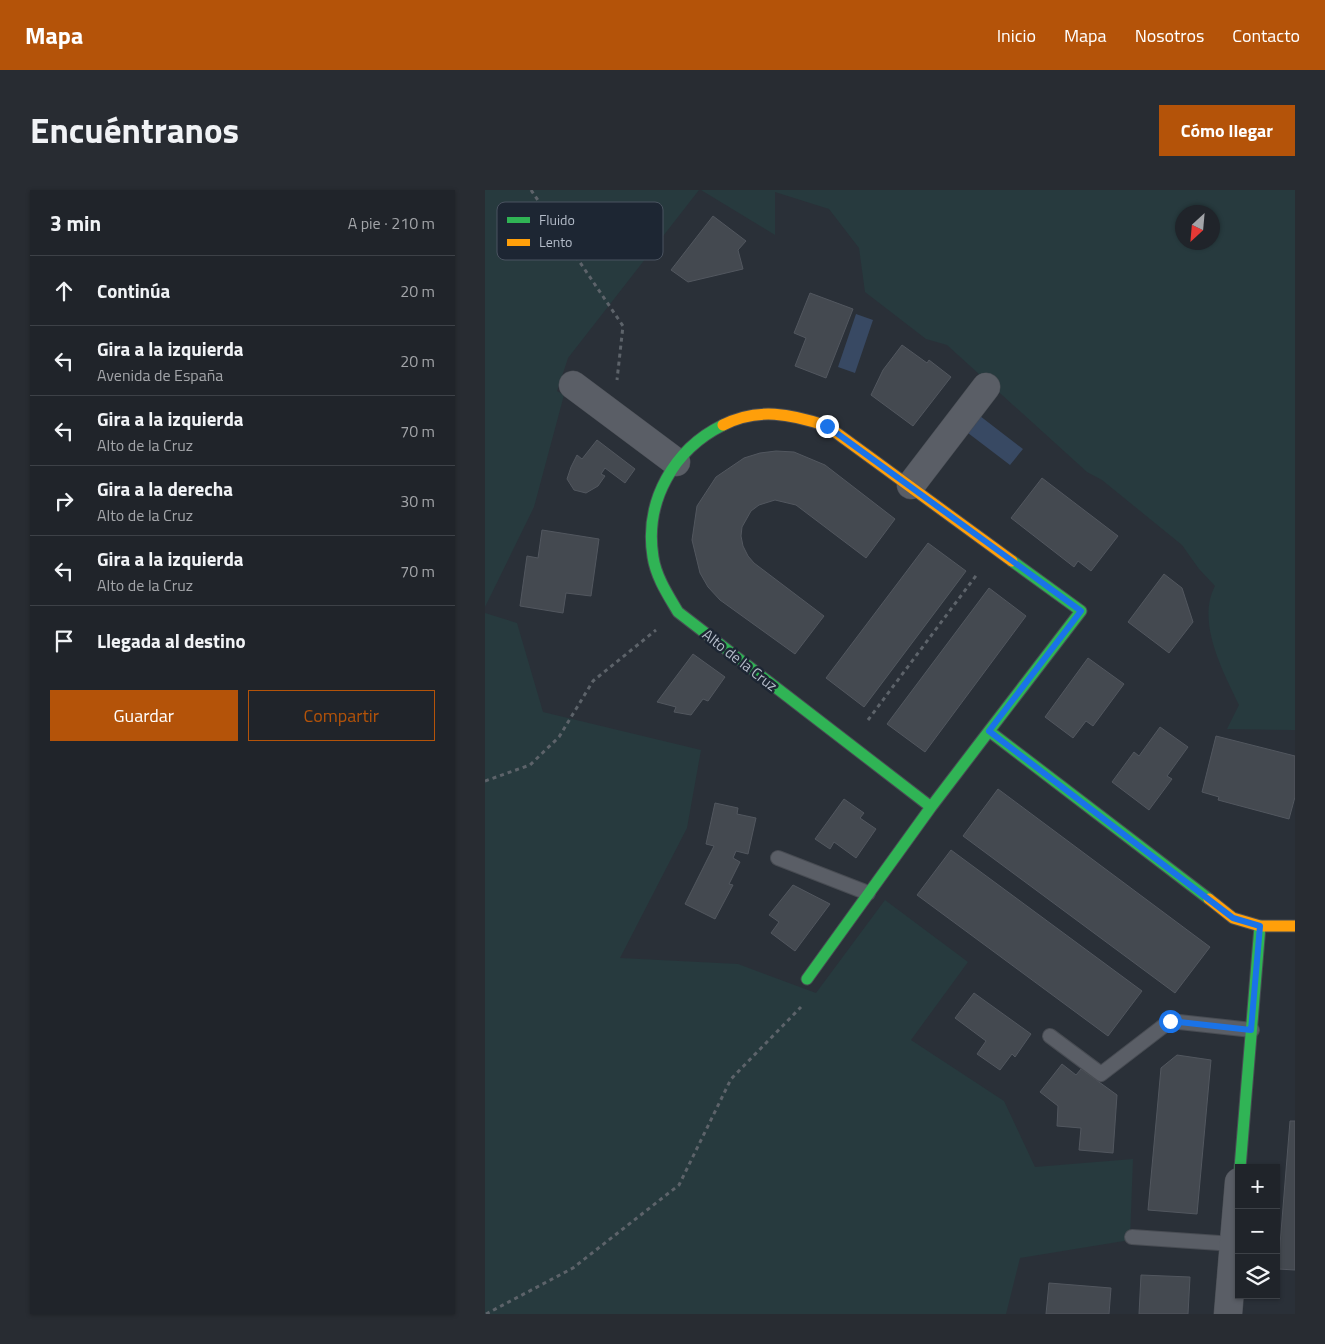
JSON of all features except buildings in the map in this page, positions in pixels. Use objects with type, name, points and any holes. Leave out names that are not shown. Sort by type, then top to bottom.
[{"type":"street","points":[[573,385],[676,462]]},
{"type":"street","points":[[911,485],[986,386]]},
{"type":"street","name":"Alto de la Cruz","points":[[807,979],[931,806],[1081,611],[911,485],[827,426],[795,415],[758,414],[733,420],[704,435],[684,451],[661,487],[651,526],[653,556],[660,580],[678,612],[931,806]]},
{"type":"street","points":[[989,731],[1233,918],[1260,926],[1295,926]]},
{"type":"street","points":[[1240,1164],[1260,926]]},
{"type":"street","points":[[1228,1314],[1236,1209]]},
{"type":"lane","points":[[778,858],[868,893]]},
{"type":"lane","points":[[1050,1036],[1101,1074],[1170,1021],[1251,1030]]},
{"type":"lane","points":[[1132,1237],[1233,1244]]},
{"type":"path","points":[[531,190],[539,202]]},
{"type":"path","points":[[578,260],[623,326],[613,415]]},
{"type":"path","points":[[850,745],[996,548]]},
{"type":"path","points":[[485,781],[530,765],[559,737],[593,681],[658,628]]},
{"type":"path","points":[[486,1314],[573,1268],[679,1185],[731,1079],[803,1006]]},
{"type":"green space","points":[[485,190],[699,190],[663,236],[663,202],[497,202],[497,260],[644,260],[568,358],[557,391],[564,395],[534,507],[485,607]]},
{"type":"green space","points":[[701,190],[1295,190],[1295,730],[1227,729],[1239,705],[1219,662],[1210,631],[1208,615],[1210,600],[1215,586],[1199,569],[1182,545],[1102,480],[1087,472],[947,345],[926,339],[865,292],[859,248],[829,209],[775,192],[775,235]]},
{"type":"green space","points":[[485,613],[517,623],[543,712],[701,750],[687,828],[620,958],[738,964],[816,993],[885,900],[968,962],[911,1040],[1004,1101],[1035,1167],[1133,1159],[1130,1240],[1020,1258],[1006,1314],[485,1314]]},
{"type":"water","points":[[856,314],[873,320],[855,373],[838,367]]},
{"type":"water","points":[[980,416],[1023,449],[1010,465],[968,433]]},
{"type":"traffic: fast","points":[[723,425],[706,435],[690,448],[666,479],[658,497],[653,516],[651,536],[657,572],[666,592],[678,612],[931,807]]},
{"type":"traffic: fast","points":[[989,731],[1081,611],[1012,561]]},
{"type":"traffic: fast","points":[[807,979],[931,807],[989,731],[1209,899]]},
{"type":"traffic: fast","points":[[1240,1164],[1260,926]]},
{"type":"traffic: slow","points":[[723,425],[749,416],[775,414],[800,418],[827,426],[1012,561]]},
{"type":"traffic: slow","points":[[1209,899],[1233,918],[1260,926],[1295,926]]},
{"type":"route","points":[[827,426],[911,485],[1081,611],[989,731],[1233,918],[1260,926],[1251,1030],[1170,1021]]}]
